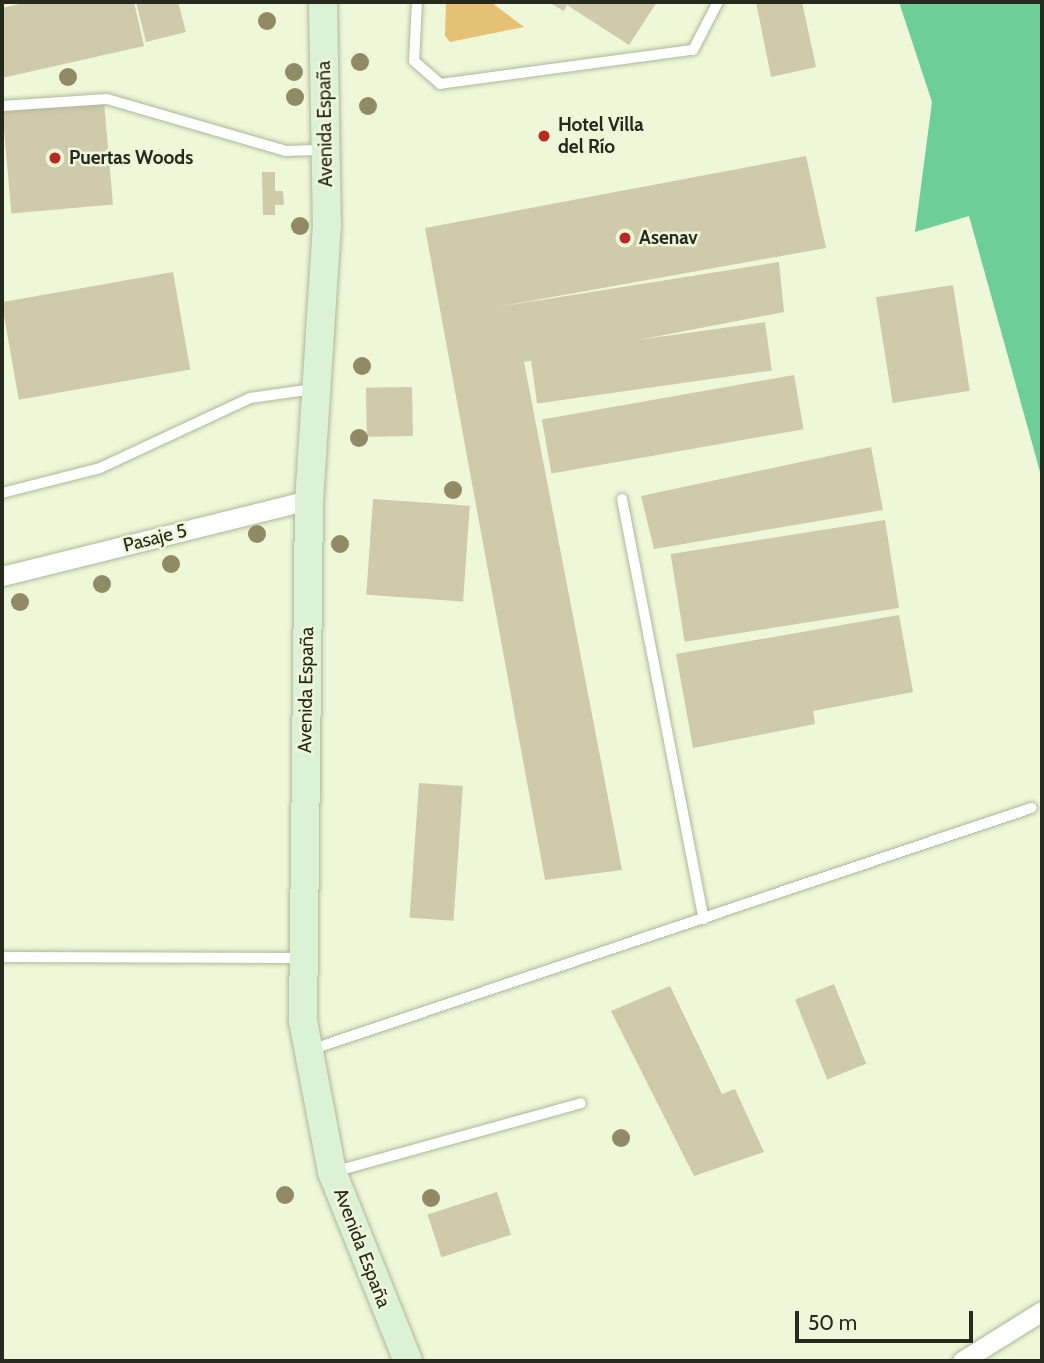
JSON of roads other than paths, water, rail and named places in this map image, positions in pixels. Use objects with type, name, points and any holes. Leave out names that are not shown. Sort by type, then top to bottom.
[{"type":"main road","name":"Avenida España","points":[[323,2],[327,224],[313,389],[309,500],[302,958],[306,1052],[332,1172],[408,1361]]},
{"type":"street","name":"Pasaje 5","points":[[2,576],[309,500]]},
{"type":"street","points":[[962,1361],[1042,1311]]},
{"type":"lane","points":[[417,2],[414,61],[440,84],[693,50],[718,2]]},
{"type":"lane","points":[[2,106],[107,99],[286,151],[325,150]]},
{"type":"lane","points":[[2,493],[100,468],[250,398],[313,389]]},
{"type":"lane","points":[[622,499],[704,919]]},
{"type":"lane","points":[[306,1052],[1031,808]]},
{"type":"lane","points":[[2,957],[302,958]]},
{"type":"lane","points":[[332,1172],[581,1102]]},
{"type":"place","name":"Hotel Villa del Río","points":[[544,136]]},
{"type":"place","name":"Puertas Woods","points":[[55,158]]},
{"type":"place","name":"Asenav","points":[[625,238]]}]
